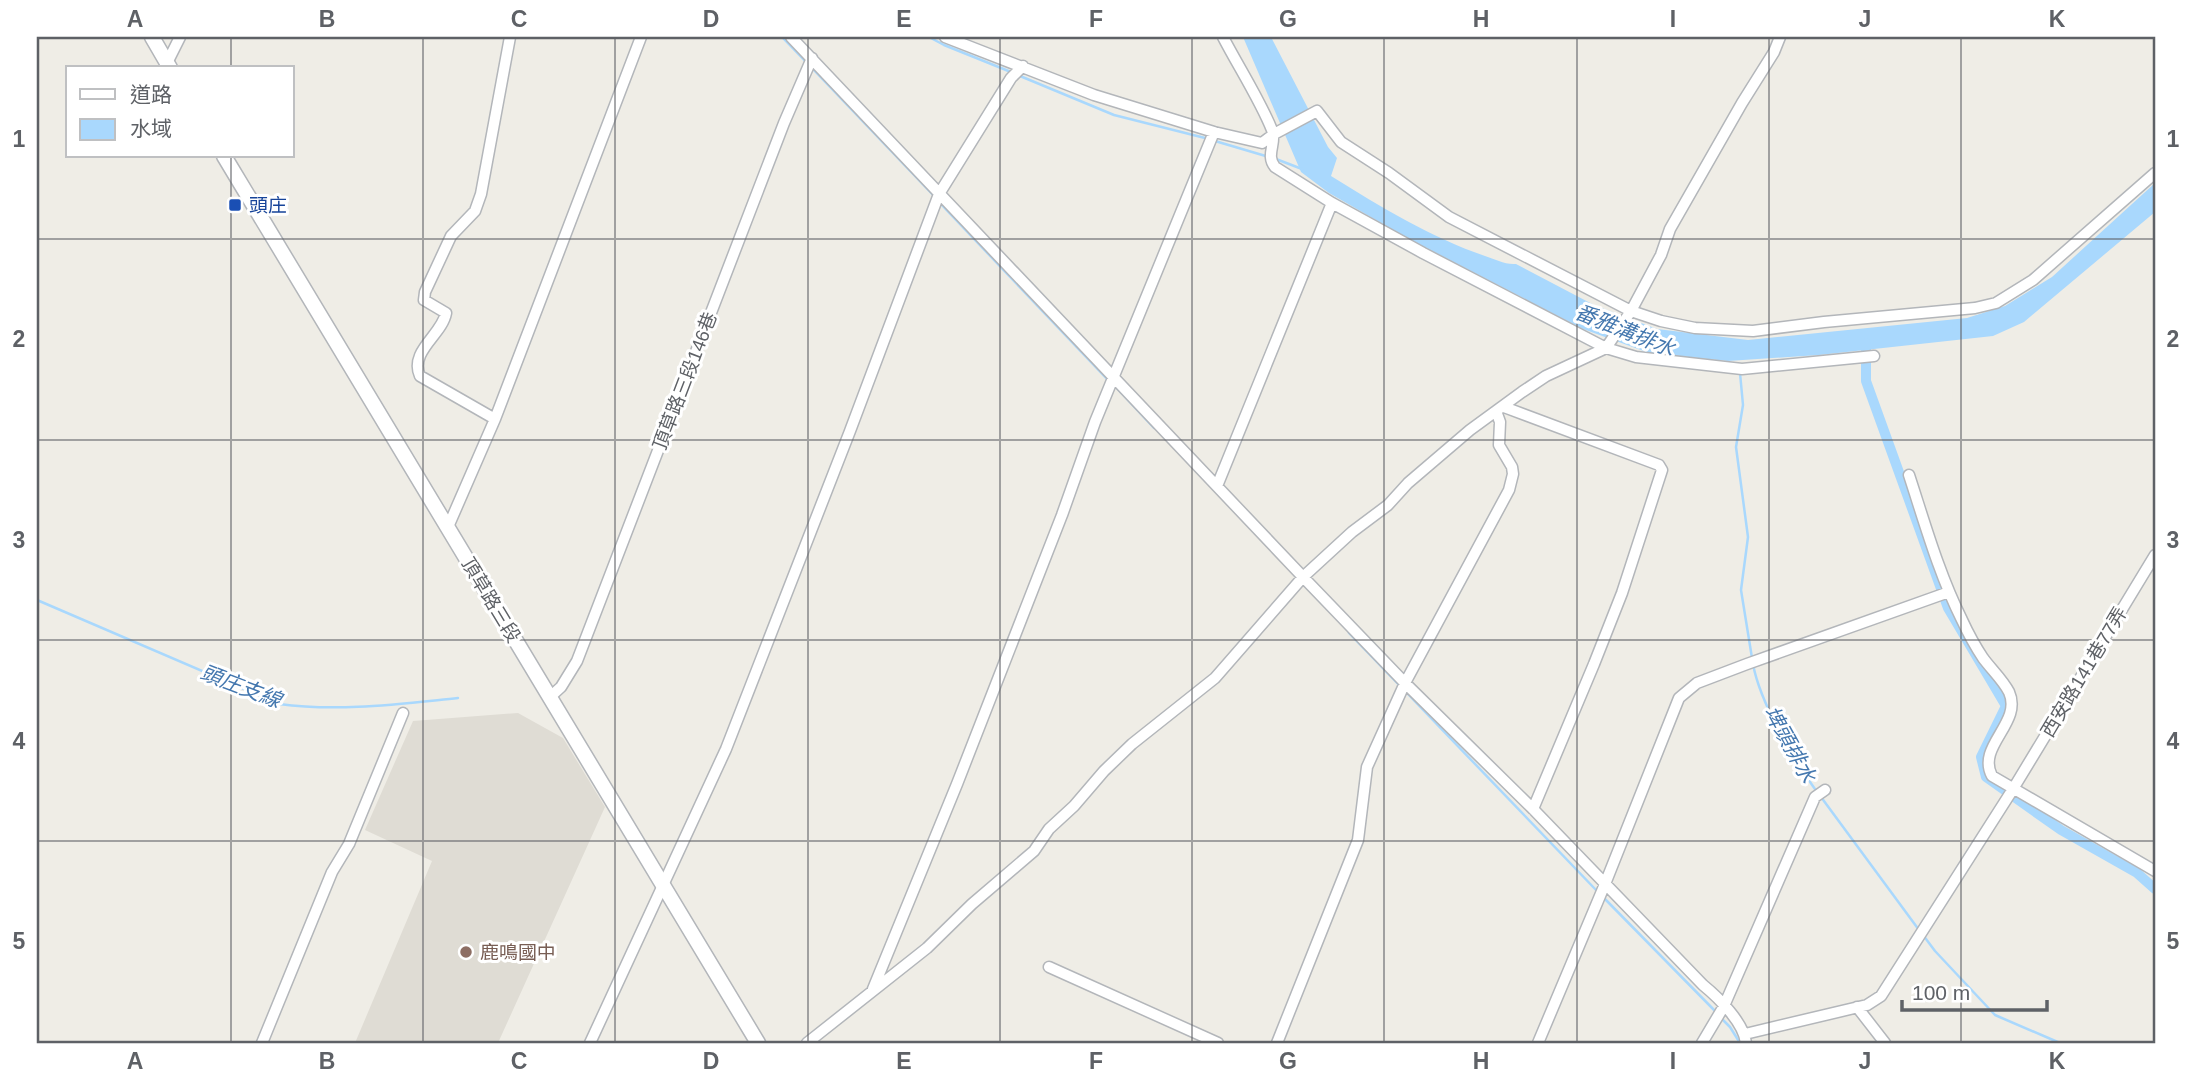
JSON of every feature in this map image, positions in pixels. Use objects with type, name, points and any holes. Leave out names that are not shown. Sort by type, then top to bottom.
[{"type":"street","points":[[152,37],[169,66]]},
{"type":"street","points":[[169,66],[180,37]]},
{"type":"street","points":[[495,419],[420,376],[417,362],[444,321],[446,313],[424,300],[425,292],[451,236],[475,211],[481,194],[510,37]]},
{"type":"street","points":[[448,527],[495,419],[641,37]]},
{"type":"street","points":[[791,37],[1405,683],[1533,808],[1703,985],[1717,996],[1746,1039]]},
{"type":"street","points":[[945,37],[1017,71],[1094,94],[1211,138],[1262,143],[1317,111],[1341,142],[1449,217],[1631,311],[1695,328],[1754,331],[1975,308],[1996,303],[2032,280],[2155,173]]},
{"type":"street","points":[[1223,37],[1274,134],[1271,157],[1275,167],[1332,203],[1423,253],[1606,348],[1636,357],[1742,369],[1874,356]]},
{"type":"street","points":[[807,1043],[928,947],[972,904],[1034,851],[1049,829],[1074,806],[1104,771],[1132,744],[1215,678],[1303,577],[1352,532],[1388,505],[1470,430],[1546,376],[1606,348],[1631,311],[1661,255],[1670,229],[1774,52],[1780,37]]},
{"type":"street","name":"頂草路三段146巷","points":[[550,697],[561,687],[577,661],[784,122],[812,58]]},
{"type":"street","points":[[590,1043],[726,749],[939,194],[1017,71]]},
{"type":"street","points":[[872,992],[962,771],[1062,515],[1095,422],[1211,138]]},
{"type":"street","name":"頂草路三段","points":[[225,158],[758,1043]]},
{"type":"street","points":[[1217,486],[1332,203]]},
{"type":"street","points":[[1278,1043],[1358,840],[1367,767],[1405,683],[1509,491],[1513,474],[1512,467],[1499,445],[1500,409]]},
{"type":"street","points":[[1500,409],[1659,465],[1662,470],[1622,593],[1533,808]]},
{"type":"street","points":[[1909,475],[1944,594],[1982,657],[2009,692],[2011,707],[1988,756],[1992,776],[2155,871]]},
{"type":"street","name":"西安路141巷77弄","points":[[1746,1039],[1867,1005],[1881,996],[2155,555]]},
{"type":"street","points":[[1538,1043],[1679,698],[1698,683],[1751,662],[1944,594]]},
{"type":"street","points":[[262,1043],[332,872],[349,844],[403,713]]},
{"type":"street","points":[[1702,1043],[1724,1006],[1815,797],[1825,790]]},
{"type":"street","points":[[1049,967],[1218,1043]]},
{"type":"street","points":[[1857,1007],[1885,1043]]},
{"type":"shaded area","name":"鹿鳴國中","points":[[518,713],[563,738],[605,807],[498,1043],[355,1043],[432,861],[365,830],[413,721]]},
{"type":"water","name":"番雅溝排水","points":[[1243,37],[1271,37],[1328,147],[1337,158],[1331,176],[1425,231],[1500,262],[1516,264],[1594,305],[1657,329],[1748,340],[1967,318],[2005,306],[2052,277],[2155,183],[2155,212],[2024,322],[1993,336],[1819,355],[1728,361],[1649,353],[1583,329],[1409,239],[1329,193],[1301,172]]},
{"type":"waterway","points":[[782,37],[807,63]]},
{"type":"waterway","points":[[929,37],[1011,72]]},
{"type":"waterway","points":[[811,67],[935,197]]},
{"type":"waterway","points":[[1020,76],[1114,115],[1209,139]]},
{"type":"waterway","points":[[1215,141],[1269,157]]},
{"type":"waterway","points":[[1276,159],[1302,169]]},
{"type":"waterway","points":[[939,202],[1108,380]]},
{"type":"waterway","points":[[1866,343],[1866,381],[1948,608],[2006,706],[1981,757],[1986,777],[2061,830],[2137,873],[2155,889]]},
{"type":"waterway","name":"埤頭排水","points":[[1740,373],[1743,405],[1736,447],[1748,537],[1741,590],[1752,658]]},
{"type":"waterway","points":[[1113,384],[1154,428]]},
{"type":"waterway","name":"頭庄支線","points":[[37,600],[279,704],[346,707],[458,698]]},
{"type":"waterway","points":[[1349,633],[1400,686]]},
{"type":"waterway","name":"埤頭排水","points":[[1753,664],[1770,713],[1788,748],[1817,792]]},
{"type":"waterway","points":[[1405,691],[1597,891]]},
{"type":"waterway","name":"埤頭排水","points":[[1821,797],[1919,930]]},
{"type":"waterway","points":[[1604,898],[1717,1013]]},
{"type":"waterway","name":"埤頭排水","points":[[1923,935],[1995,1015],[2060,1043]]},
{"type":"waterway","points":[[1721,1018],[1740,1043]]},
{"type":"place","name":"頭庄","points":[[235,205]]},
{"type":"place","name":"鹿鳴國中","points":[[466,952]]}]
